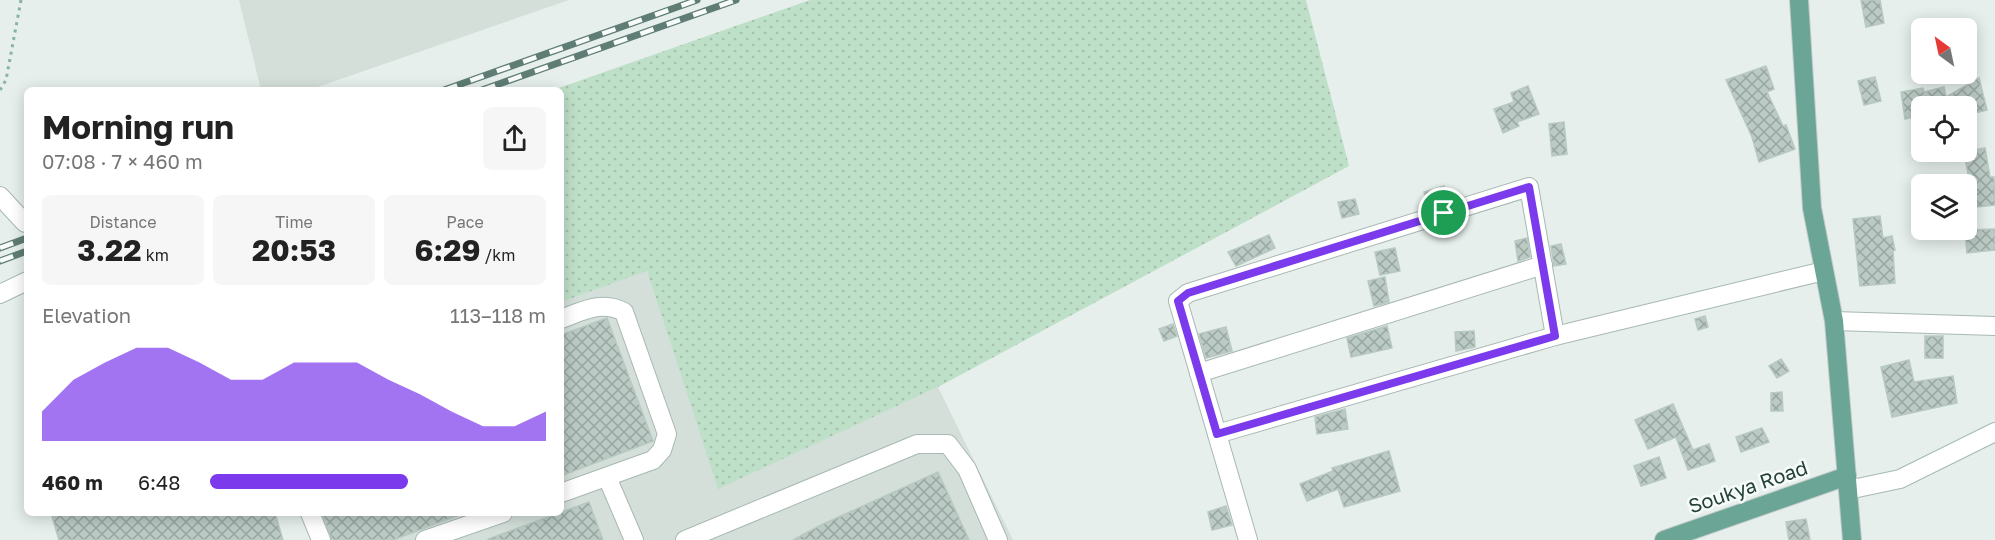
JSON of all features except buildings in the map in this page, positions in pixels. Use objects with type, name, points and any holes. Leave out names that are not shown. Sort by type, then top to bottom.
[{"type":"main road","points":[[1798,0],[1812,208],[1834,321],[1852,540]]},
{"type":"main road","name":"Soukya Road","points":[[1665,540],[1847,483]]},
{"type":"street","points":[[1248,540],[1178,301],[1188,293],[1529,187],[1555,336]]},
{"type":"street","points":[[0,196],[24,222]]},
{"type":"street","points":[[1199,374],[1543,265]]},
{"type":"street","points":[[1217,434],[1555,336],[1824,271]]},
{"type":"street","points":[[0,294],[24,282]]},
{"type":"street","points":[[564,318],[593,307],[612,305],[624,312],[668,434],[662,450],[653,460],[564,492]]},
{"type":"street","points":[[1834,321],[1995,326]]},
{"type":"street","points":[[1847,483],[1900,479],[1995,432]]},
{"type":"street","points":[[685,540],[917,444],[948,444],[967,469],[998,540]]},
{"type":"street","points":[[607,477],[634,540]]},
{"type":"street","points":[[311,516],[321,540]]},
{"type":"street","points":[[425,540],[494,516]]},
{"type":"path","points":[[0,90],[6,80],[21,0]]},
{"type":"shaded area","points":[[239,0],[569,0],[318,87],[260,87]]},
{"type":"shaded area","points":[[647,270],[718,488],[938,387],[1013,540],[311,540],[303,516],[564,516],[564,301]]},
{"type":"green space","points":[[810,0],[1306,0],[1349,166],[938,387],[718,489],[647,271],[564,301],[564,87],[562,87]]},
{"type":"railway","points":[[452,87],[697,0]]},
{"type":"railway","points":[[490,87],[736,0]]},
{"type":"railway","points":[[0,248],[24,239]]},
{"type":"railway","points":[[0,261],[24,252]]},
{"type":"route","points":[[1529,187],[1555,336],[1217,434],[1178,301],[1188,293],[1444,213],[1529,187]]}]
